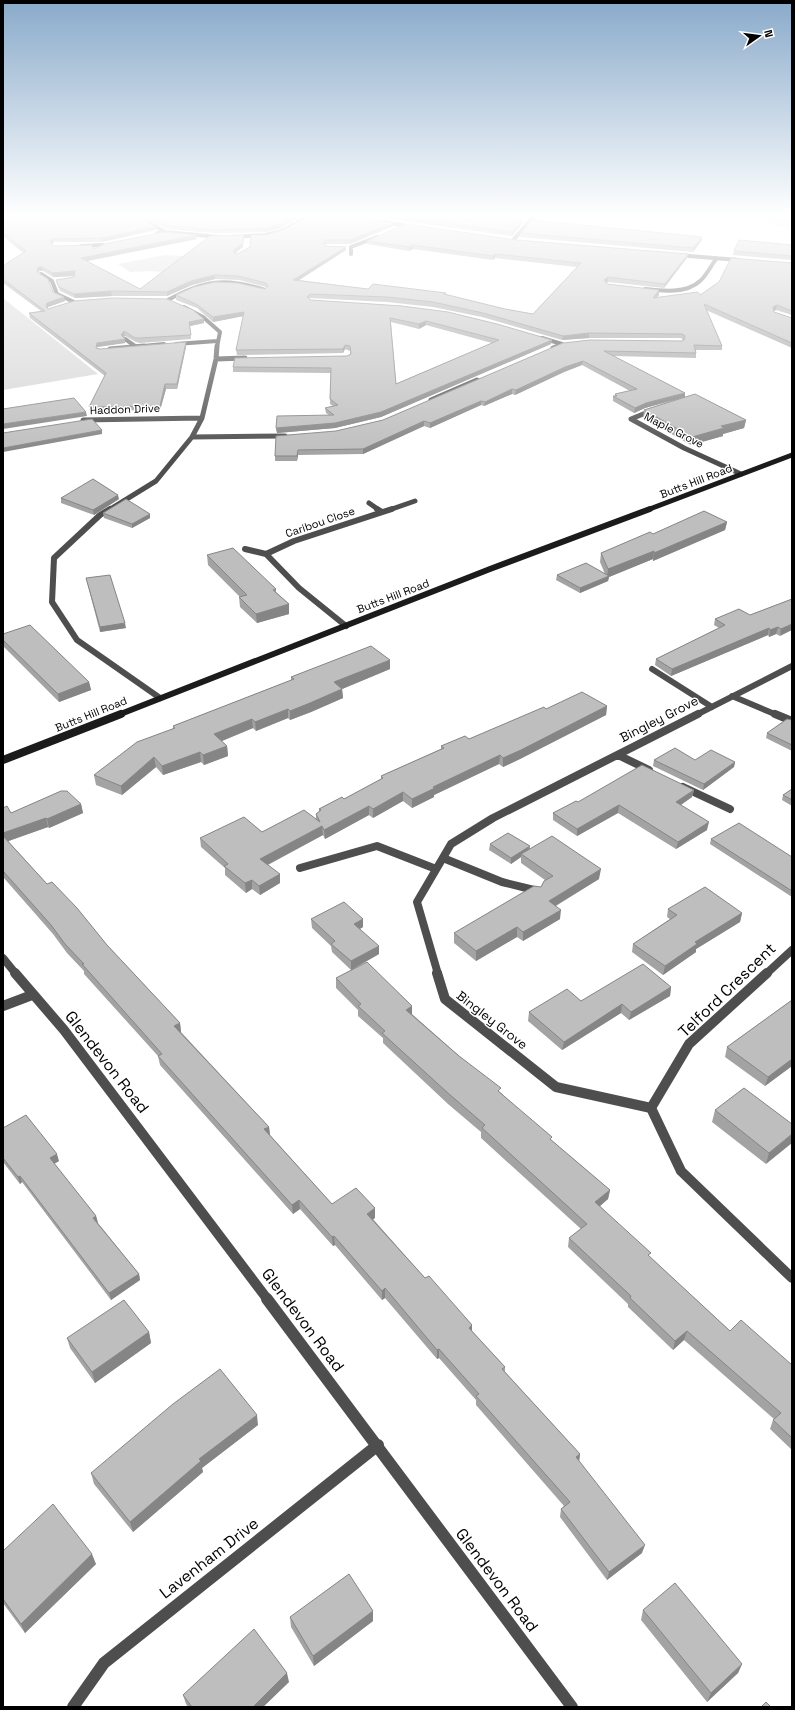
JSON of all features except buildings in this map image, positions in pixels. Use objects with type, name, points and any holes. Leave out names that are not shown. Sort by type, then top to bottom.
[{"type":"street","points":[[61,297],[71,303],[81,302]]},
{"type":"street","points":[[168,300],[174,297]]},
{"type":"street","points":[[160,698],[77,640],[52,602],[54,558],[100,515],[156,481],[192,436],[202,418],[216,359],[217,342],[220,332],[196,311],[168,300],[161,300]]},
{"type":"street","points":[[539,337],[562,344]]},
{"type":"street","points":[[125,339],[135,346]]},
{"type":"street","points":[[107,349],[135,346],[217,342]]},
{"type":"street","points":[[549,350],[568,343]]},
{"type":"street","points":[[216,359],[254,358]]},
{"type":"street","points":[[423,403],[484,378]]},
{"type":"street","name":"Maple Grove","points":[[660,408],[646,412],[631,419],[684,448],[741,474]]},
{"type":"street","name":"Haddon Drive","points":[[78,421],[93,419],[202,418]]},
{"type":"street","points":[[192,436],[269,438],[292,436]]},
{"type":"street","name":"Butts Hill Road","points":[[3,760],[346,626],[792,455]]},
{"type":"street","name":"Caribou Close","points":[[266,554],[294,541],[416,501]]},
{"type":"street","name":"Caribou Close","points":[[369,503],[382,512]]},
{"type":"street","points":[[245,549],[266,554],[299,588],[346,626]]},
{"type":"street","name":"Bingley Grove","points":[[651,1108],[556,1087],[446,999],[417,902],[451,844],[493,818],[791,667]]},
{"type":"street","name":"Bingley Grove","points":[[652,669],[712,707]]},
{"type":"street","points":[[732,696],[792,721]]},
{"type":"street","name":"Bingley Grove","points":[[618,755],[660,775]]},
{"type":"street","points":[[674,782],[730,809]]},
{"type":"street","points":[[300,868],[377,846],[436,869]]},
{"type":"street","points":[[443,858],[502,882],[538,891]]},
{"type":"street","name":"Telford Crescent","points":[[651,1108],[689,1044],[792,950]]},
{"type":"street","name":"Glendevon Road","points":[[3,958],[32,995],[64,1030],[378,1445],[572,1707]]},
{"type":"street","points":[[3,1006],[32,995]]},
{"type":"street","points":[[651,1108],[681,1171],[792,1278]]},
{"type":"street","name":"Lavenham Drive","points":[[73,1707],[104,1663],[378,1445]]},
{"type":"shaded area","points":[[3,298],[98,374],[3,390]]}]
